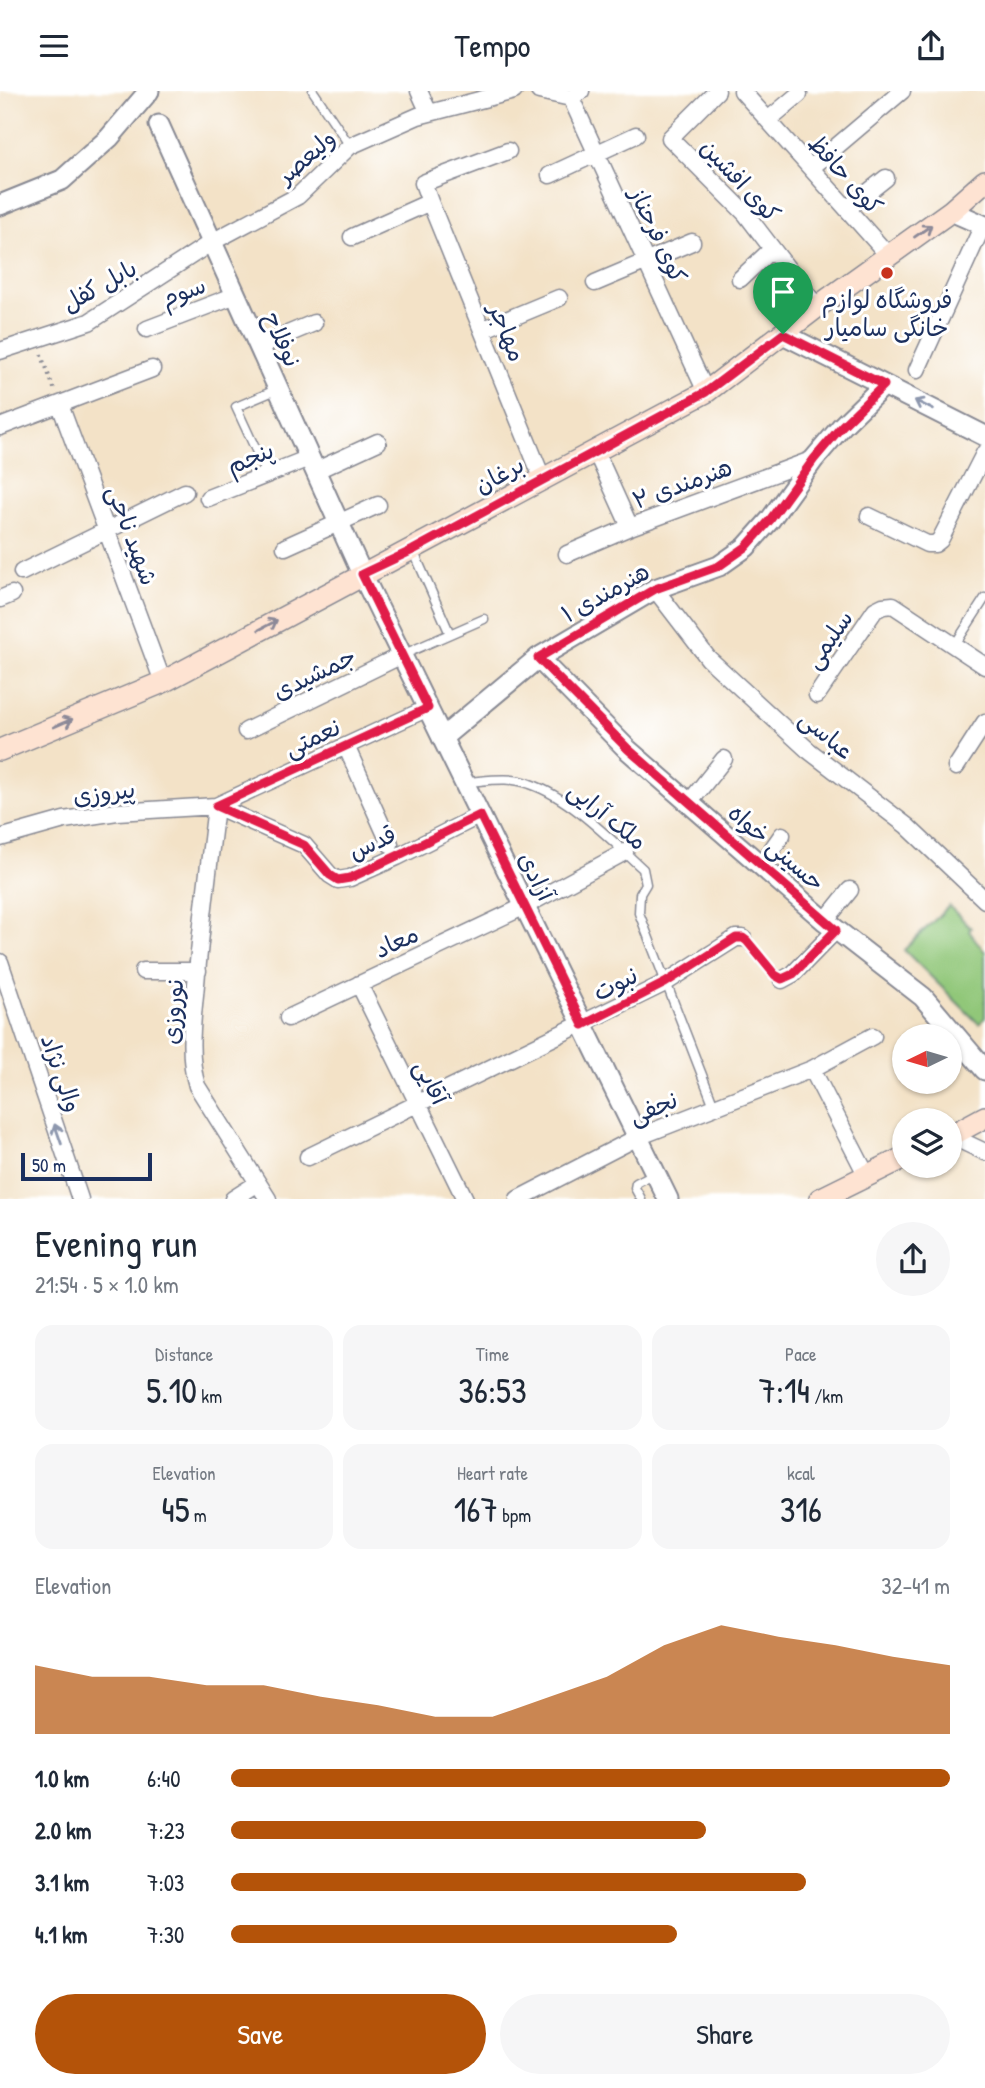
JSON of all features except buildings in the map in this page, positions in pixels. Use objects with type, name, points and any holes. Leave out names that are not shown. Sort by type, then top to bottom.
[{"type":"main road","name":"برغان","points":[[0,750],[163,682],[706,392],[817,307],[951,211],[985,181]]},
{"type":"main road","points":[[962,1130],[985,1117]]},
{"type":"main road","points":[[820,1199],[892,1163]]},
{"type":"street","points":[[419,91],[429,113]]},
{"type":"street","name":"ولیعصر","points":[[212,242],[298,197],[349,146],[429,113],[514,91]]},
{"type":"street","points":[[539,91],[576,94]]},
{"type":"street","name":"کوی افشین","points":[[717,91],[670,138],[746,213],[817,307]]},
{"type":"street","name":"کوی حافظ","points":[[742,91],[888,255]]},
{"type":"street","points":[[811,168],[902,91]]},
{"type":"street","points":[[0,205],[62,180],[109,138],[147,92]]},
{"type":"street","name":"کوی فرحناز","points":[[576,94],[597,153],[706,392]]},
{"type":"street","points":[[768,120],[799,94]]},
{"type":"street","name":"نوفلاح","points":[[159,125],[362,574]]},
{"type":"street","points":[[550,175],[636,135]]},
{"type":"street","points":[[352,237],[430,202],[423,183],[508,151]]},
{"type":"street","points":[[847,209],[886,178]]},
{"type":"street","name":"مهاجر","points":[[430,202],[543,480]]},
{"type":"street","points":[[917,370],[984,226],[951,211]]},
{"type":"street","name":"بابل کفل","points":[[0,351],[89,323],[212,242]]},
{"type":"street","points":[[595,283],[692,242]]},
{"type":"street","points":[[740,279],[772,249]]},
{"type":"street","name":"سوم","points":[[147,329],[236,295]]},
{"type":"street","points":[[482,330],[559,298]]},
{"type":"street","points":[[259,346],[314,323]]},
{"type":"street","points":[[783,334],[985,436]]},
{"type":"street","points":[[0,427],[152,369]]},
{"type":"street","name":"هنرمندی ۱","points":[[442,738],[538,658],[655,589],[719,566],[746,547],[842,426],[884,385]]},
{"type":"street","name":"شهید ناحی","points":[[60,405],[163,682]]},
{"type":"street","name":"پنجم","points":[[208,498],[267,474],[312,464],[378,442]]},
{"type":"street","points":[[596,452],[630,527]]},
{"type":"street","points":[[869,516],[927,544],[935,544],[940,540],[985,452]]},
{"type":"street","name":"هنرمندی ۲","points":[[567,554],[630,527],[814,459]]},
{"type":"street","points":[[22,572],[185,492]]},
{"type":"street","points":[[285,547],[378,505]]},
{"type":"street","name":"آزادی","points":[[362,574],[668,1199]]},
{"type":"street","name":"عباسی","points":[[655,589],[708,658],[808,750],[907,825],[985,900]]},
{"type":"street","name":"سلیمی","points":[[817,695],[875,610],[883,606],[893,605],[985,666]]},
{"type":"street","name":"جمشیدی","points":[[246,731],[402,655]]},
{"type":"street","name":"حسینی خواه","points":[[538,658],[628,749],[689,803],[830,925],[923,997],[985,1070]]},
{"type":"street","name":"نعمتی","points":[[216,806],[428,708]]},
{"type":"street","points":[[956,767],[985,722]]},
{"type":"street","points":[[346,746],[390,844]]},
{"type":"street","points":[[689,803],[724,759]]},
{"type":"street","name":"قدس","points":[[216,806],[304,845],[330,875],[338,880],[350,878],[480,815]]},
{"type":"street","name":"پیروزی","points":[[0,838],[64,820],[117,811],[216,806]]},
{"type":"street","name":"نوروزی","points":[[216,806],[191,1052],[197,1087],[268,1199]]},
{"type":"street","points":[[761,865],[782,835]]},
{"type":"street","name":"معاد","points":[[288,1018],[524,906],[625,852]]},
{"type":"street","name":"نبوت","points":[[782,979],[793,974],[830,925],[850,890]]},
{"type":"street","name":"نبوت","points":[[309,1157],[583,1025],[665,983],[736,938],[743,938]]},
{"type":"street","name":"والی نژاد","points":[[0,962],[80,1199]]},
{"type":"street","points":[[143,971],[198,971]]},
{"type":"street","name":"آقایی","points":[[359,984],[465,1199]]},
{"type":"street","name":"نجفی","points":[[518,1199],[638,1136],[812,1069],[873,1036]]},
{"type":"street","points":[[812,1069],[867,1175]]},
{"type":"street","points":[[962,1141],[985,1152]]},
{"type":"street","points":[[233,1199],[258,1183]]},
{"type":"lane","points":[[313,91],[349,146]]},
{"type":"lane","points":[[267,474],[236,407],[278,389]]},
{"type":"lane","points":[[413,550],[450,634]]},
{"type":"lane","points":[[954,646],[985,598]]},
{"type":"lane","points":[[402,655],[484,619]]},
{"type":"lane","name":"ملک آرایی","points":[[464,782],[511,780],[529,783],[563,800],[643,869],[646,884],[638,905],[665,983],[714,1107]]},
{"type":"lane","name":"نبوت","points":[[743,938],[775,975],[782,979]]},
{"type":"lane","points":[[641,1199],[635,1188],[636,1183],[656,1173]]},
{"type":"path","points":[[36,339],[60,405]]},
{"type":"green space","points":[[949,906],[971,928],[969,931],[985,952],[985,1018],[979,1024],[904,950]]},
{"type":"place","name":"فروشگاه لوازم خانگی سامیار","points":[[887,273]]},
{"type":"route","points":[[783,334],[884,385],[842,426],[746,547],[719,566],[655,589],[538,658],[628,749],[836,930],[793,974],[782,979],[775,975],[747,941],[736,938],[665,983],[583,1025],[480,815],[350,878],[338,880],[330,875],[304,845],[216,806],[428,708],[362,574],[413,550],[706,392],[783,334]]}]
